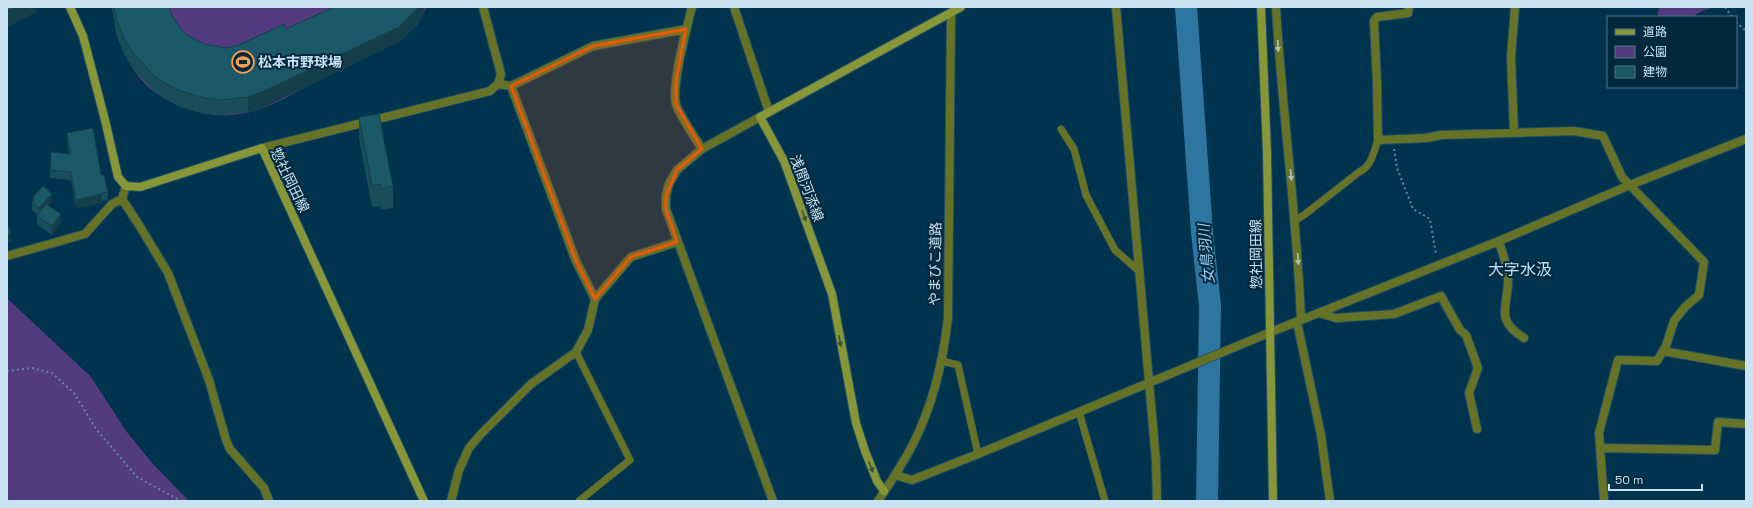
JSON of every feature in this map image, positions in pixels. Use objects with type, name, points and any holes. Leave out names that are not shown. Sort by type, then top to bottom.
[{"type":"main road","points":[[70,7],[82,36],[105,120],[118,177],[126,186]]},
{"type":"main road","points":[[760,117],[951,10],[961,7]]},
{"type":"main road","name":"惣社岡田線","points":[[1261,7],[1267,152],[1273,501]]},
{"type":"main road","name":"浅間河添線","points":[[760,117],[784,161],[832,294],[856,423],[867,457],[877,481],[884,491]]},
{"type":"main road","name":"惣社岡田線","points":[[126,186],[140,187],[262,148],[424,501]]},
{"type":"street","points":[[262,148],[490,91],[498,84],[501,74],[483,7]]},
{"type":"street","points":[[692,7],[686,29],[676,81],[676,104],[702,149]]},
{"type":"street","points":[[734,7],[769,112]]},
{"type":"street","points":[[1116,7],[1140,272],[1153,382],[1156,501]]},
{"type":"street","points":[[1276,7],[1280,84],[1289,153],[1298,258],[1299,321],[1321,435],[1330,501]]},
{"type":"street","points":[[1409,7],[1408,13],[1377,17],[1374,21],[1378,140],[1441,135],[1514,132],[1574,131],[1603,136],[1622,177],[1704,262],[1699,295],[1685,307],[1674,321],[1666,346],[1657,361],[1618,360],[1599,433],[1604,501]]},
{"type":"street","points":[[1514,132],[1511,57],[1515,7]]},
{"type":"street","name":"やまびこ道路","points":[[878,501],[913,445],[927,413],[942,361],[948,318],[951,10]]},
{"type":"street","points":[[498,84],[511,86],[593,46],[686,29]]},
{"type":"street","points":[[511,86],[576,261],[595,299]]},
{"type":"street","points":[[760,117],[702,149],[677,170],[669,184],[666,196],[666,209],[773,501]]},
{"type":"street","points":[[895,475],[912,480],[978,454],[1271,332],[1499,242],[1630,185],[1746,139]]},
{"type":"street","points":[[7,256],[86,234],[112,204],[122,199],[126,186]]},
{"type":"street","points":[[122,199],[168,273],[209,380],[226,440],[230,449],[264,488],[269,501]]},
{"type":"street","points":[[451,501],[459,470],[469,448],[531,384],[576,352],[588,330],[595,299],[632,257],[677,242]]},
{"type":"street","points":[[1499,242],[1508,278],[1504,306],[1505,315],[1509,327],[1524,338]]},
{"type":"street","points":[[1318,313],[1336,318],[1394,314],[1441,296],[1460,330],[1466,335],[1478,368],[1469,393],[1477,428]]},
{"type":"street","points":[[1663,351],[1746,366]]},
{"type":"street","points":[[1600,448],[1715,450],[1718,422],[1746,424]]},
{"type":"lane","points":[[1061,129],[1074,149],[1086,195],[1115,250],[1140,272]]},
{"type":"lane","points":[[1294,221],[1365,169],[1370,163],[1378,140]]},
{"type":"lane","points":[[576,352],[630,460],[579,501]]},
{"type":"lane","points":[[942,361],[958,365],[978,454]]},
{"type":"lane","points":[[1079,412],[1105,501]]},
{"type":"path","points":[[1725,7],[1731,16]]},
{"type":"path","points":[[1737,23],[1746,31]]},
{"type":"path","points":[[1393,139],[1397,168],[1413,209],[1430,219],[1438,266]]},
{"type":"path","points":[[7,371],[32,368],[52,373],[74,393],[96,429],[137,477],[181,501]]},
{"type":"highlighted area","points":[[686,29],[676,81],[676,104],[702,149],[677,170],[666,196],[666,209],[677,242],[631,257],[595,299],[576,261],[511,86],[593,46]]},
{"type":"green space","name":"松本市野球場","points":[[112,7],[427,7],[417,25],[399,42],[267,107],[248,113],[223,115],[198,112],[175,104],[152,90],[142,81],[127,59],[122,47],[117,34]]},
{"type":"green space","points":[[1659,7],[1715,7],[1702,11],[1694,16],[1657,16]]},
{"type":"green space","points":[[7,298],[91,377],[126,431],[154,465],[189,501],[7,501]]},
{"type":"building","points":[[7,7],[16,7],[7,11]]},
{"type":"building","name":"松本市野球場","points":[[114,7],[169,7],[171,14],[187,35],[204,44],[227,48],[239,45],[284,24],[286,29],[334,7],[418,7],[399,27],[260,93],[248,97],[222,100],[205,98],[180,91],[156,78],[134,54],[124,38],[117,21]]},
{"type":"building","points":[[379,114],[393,186],[381,189],[380,184],[372,186],[359,117]]},
{"type":"building","points":[[93,128],[101,175],[104,175],[108,192],[76,200],[71,172],[50,170],[51,152],[71,154],[67,133]]},
{"type":"building","points":[[43,186],[52,194],[39,208],[32,202],[35,199],[33,197]]},
{"type":"building","points":[[46,204],[61,214],[52,226],[37,216]]},
{"type":"building","points":[[7,223],[11,233],[7,235]]},
{"type":"waterway","name":"女鳥羽川","points":[[1186,7],[1202,232],[1210,306],[1207,501]]},
{"type":"place","name":"松本市野球場","points":[[243,62]]},
{"type":"district","name":"大字水汲","points":[[1520,269]]}]
